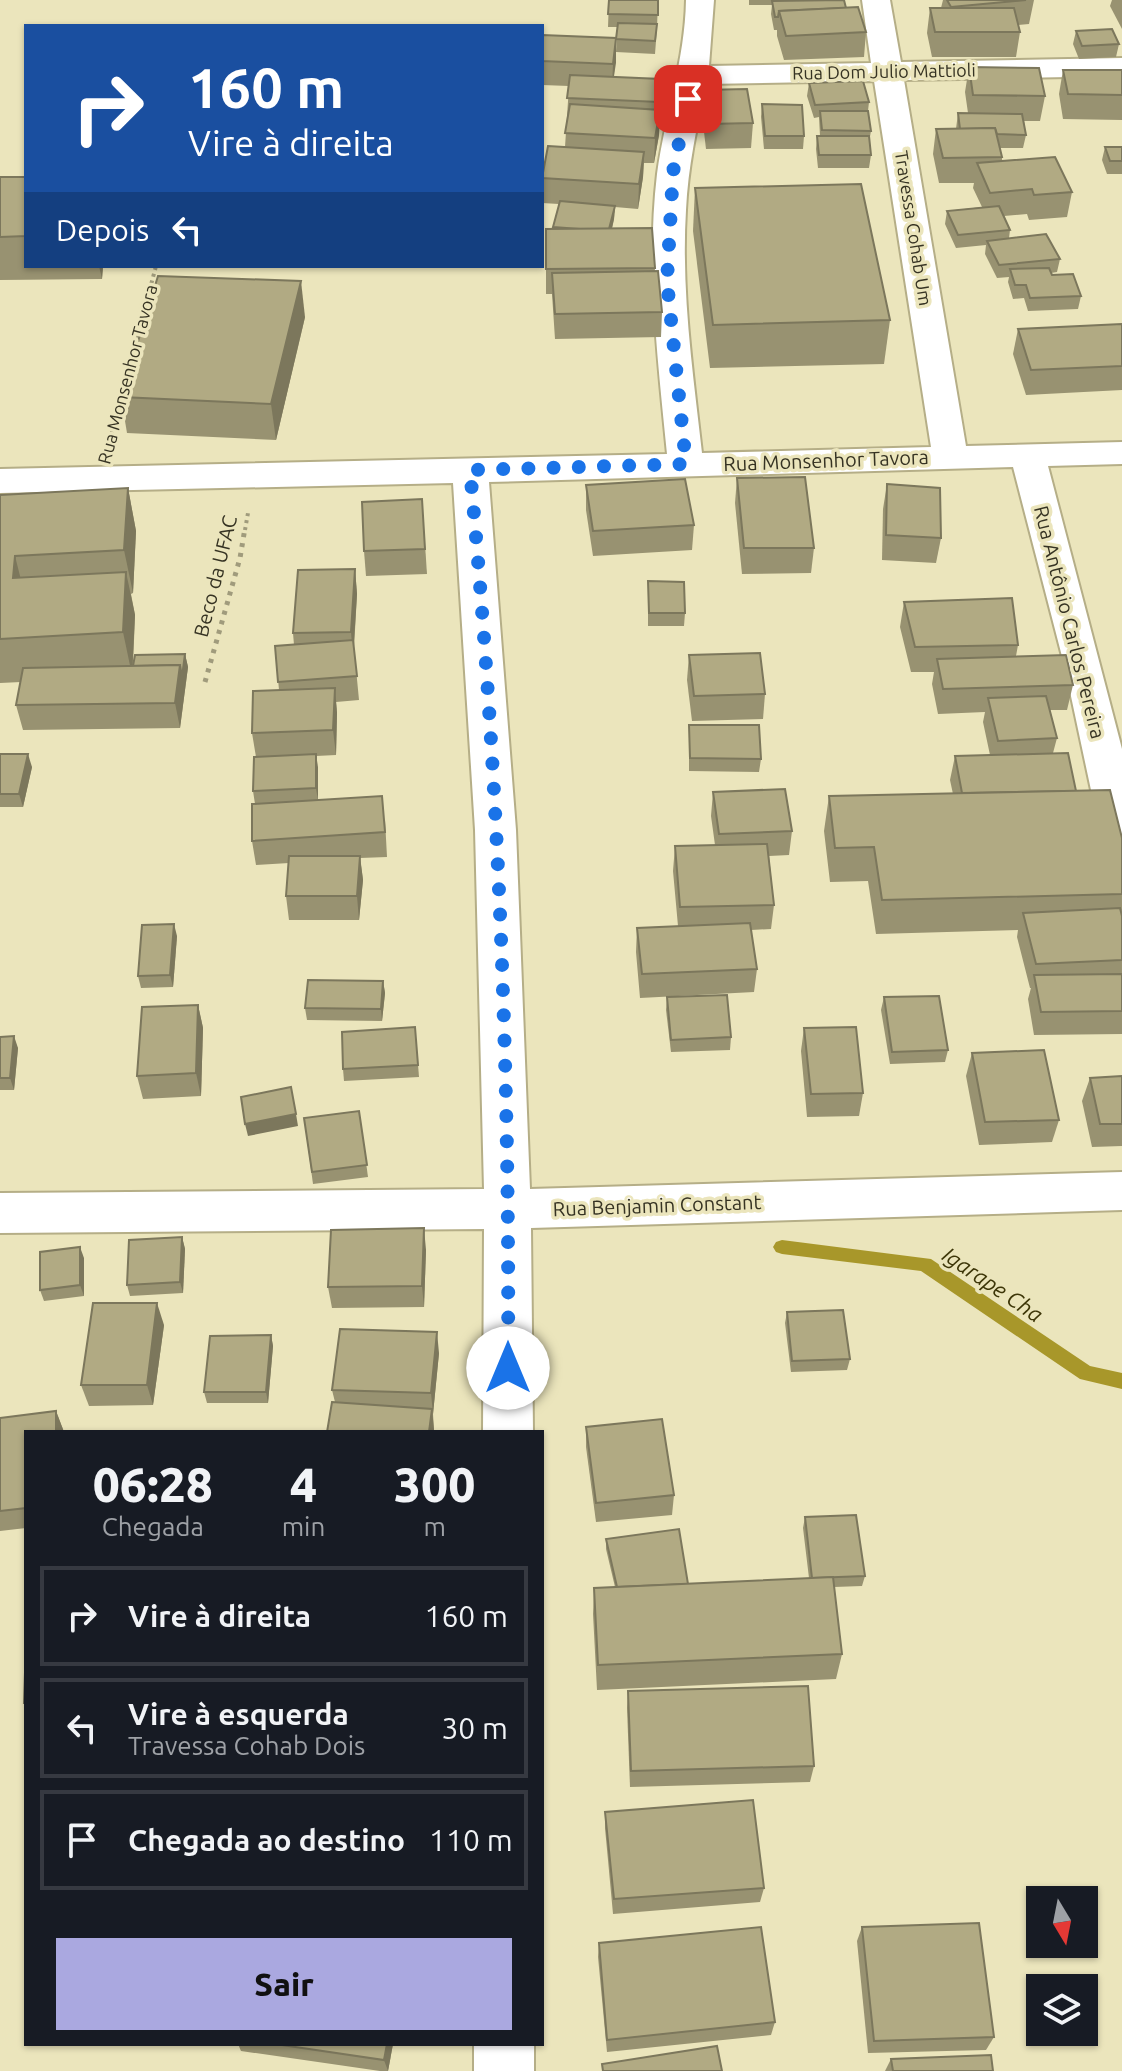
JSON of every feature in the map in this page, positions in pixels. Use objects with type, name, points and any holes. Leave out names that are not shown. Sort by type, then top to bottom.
[{"type":"street","points":[[686,464],[667,281],[673,172],[694,75],[701,18],[700,0]]},
{"type":"street","name":"Travessa Cohab Um","points":[[876,0],[950,457]]},
{"type":"street","name":"Rua Dom Julio Mattioli","points":[[694,75],[1122,67]]},
{"type":"street","name":"Rua Monsenhor Tavora","points":[[0,481],[99,481],[1122,453]]},
{"type":"street","name":"Rua Antônio Carlos Pereira","points":[[1027,455],[1084,668],[1122,837]]},
{"type":"street","points":[[470,470],[496,794],[509,1209],[508,1430]]},
{"type":"street","name":"Rua Benjamin Constant","points":[[0,1213],[509,1209],[1122,1191]]},
{"type":"street","points":[[504,2046],[504,2071]]},
{"type":"path","name":"Rua Monsenhor Tavora","points":[[99,481],[155,268]]},
{"type":"path","name":"Beco da UFAC","points":[[205,682],[240,558],[254,477]]},
{"type":"building","points":[[609,0],[658,0],[658,15],[608,14]]},
{"type":"building","points":[[844,0],[846,8],[779,11],[778,17],[775,17],[772,1]]},
{"type":"building","points":[[947,0],[1026,0],[951,7]]},
{"type":"building","points":[[858,7],[866,32],[786,36],[779,11]]},
{"type":"building","points":[[930,8],[1014,8],[1020,32],[935,32]]},
{"type":"building","points":[[618,23],[657,24],[655,41],[616,39]]},
{"type":"building","points":[[1112,29],[1119,44],[1082,46],[1076,31]]},
{"type":"building","points":[[544,35],[616,38],[613,64],[544,61]]},
{"type":"building","points":[[969,67],[1039,68],[1045,96],[973,95]]},
{"type":"building","points":[[1063,70],[1122,70],[1122,95],[1068,94]]},
{"type":"building","points":[[570,75],[661,79],[659,102],[567,98]]},
{"type":"building","points":[[863,81],[869,102],[815,105],[809,83]]},
{"type":"building","points":[[747,89],[753,123],[708,124],[703,90]]},
{"type":"building","points":[[570,104],[660,110],[655,138],[565,133]]},
{"type":"building","points":[[762,104],[802,105],[804,136],[765,136]]},
{"type":"building","points":[[820,111],[868,111],[871,131],[822,130]]},
{"type":"building","points":[[958,113],[1022,114],[1026,135],[997,134],[995,128],[960,129]]},
{"type":"building","points":[[995,128],[1002,157],[943,158],[936,129]]},
{"type":"building","points":[[817,136],[869,136],[871,155],[819,155]]},
{"type":"building","points":[[548,146],[644,152],[639,184],[544,178]]},
{"type":"building","points":[[1105,147],[1122,147],[1122,161],[1110,161]]},
{"type":"building","points":[[1055,157],[1072,192],[1034,195],[1032,189],[990,193],[977,163]]},
{"type":"building","points":[[0,177],[24,177],[24,236],[0,237]]},
{"type":"building","points":[[861,184],[890,320],[713,325],[695,188]]},
{"type":"building","points":[[560,201],[615,206],[609,229],[553,227]]},
{"type":"building","points":[[999,206],[1010,230],[958,235],[947,211]]},
{"type":"building","points":[[652,228],[655,268],[546,269],[546,229]]},
{"type":"building","points":[[1046,234],[1060,259],[999,265],[987,241]]},
{"type":"building","points":[[1049,268],[1052,275],[1073,274],[1081,296],[1030,298],[1026,285],[1015,285],[1010,269]]},
{"type":"building","points":[[658,271],[662,312],[555,314],[552,273]]},
{"type":"building","points":[[158,276],[301,281],[271,404],[121,397]]},
{"type":"building","points":[[1122,324],[1122,366],[1031,370],[1018,329]]},
{"type":"building","points":[[805,477],[814,548],[744,548],[737,478]]},
{"type":"building","points":[[685,479],[694,525],[593,531],[586,485]]},
{"type":"building","points":[[887,484],[940,488],[941,538],[886,535]]},
{"type":"building","points":[[128,488],[124,550],[15,556],[13,578],[126,572],[123,632],[0,639],[0,495]]},
{"type":"building","points":[[422,499],[425,549],[364,551],[362,502]]},
{"type":"building","points":[[355,569],[351,632],[293,633],[298,570]]},
{"type":"building","points":[[648,581],[684,582],[685,613],[649,613]]},
{"type":"building","points":[[1012,598],[1018,645],[915,647],[904,602]]},
{"type":"building","points":[[353,640],[357,676],[278,682],[275,646]]},
{"type":"building","points":[[760,653],[765,694],[694,696],[689,655]]},
{"type":"building","points":[[185,654],[182,677],[180,665],[133,666],[135,655]]},
{"type":"building","points":[[1066,655],[1073,685],[943,689],[937,659]]},
{"type":"building","points":[[180,665],[175,703],[16,705],[23,668]]},
{"type":"building","points":[[335,688],[333,730],[252,733],[253,691]]},
{"type":"building","points":[[1046,696],[1057,738],[998,741],[988,698]]},
{"type":"building","points":[[689,725],[759,725],[761,759],[690,758]]},
{"type":"building","points":[[1068,753],[1076,791],[962,793],[955,756]]},
{"type":"building","points":[[0,754],[28,754],[19,794],[0,794]]},
{"type":"building","points":[[316,754],[316,788],[253,791],[254,757]]},
{"type":"building","points":[[785,789],[792,831],[719,834],[713,792]]},
{"type":"building","points":[[1110,790],[1122,838],[1122,894],[882,900],[874,847],[835,848],[829,796]]},
{"type":"building","points":[[382,796],[385,832],[252,841],[252,804]]},
{"type":"building","points":[[767,844],[774,905],[680,907],[675,846]]},
{"type":"building","points":[[289,856],[360,856],[357,896],[286,896]]},
{"type":"building","points":[[1120,908],[1122,960],[1036,964],[1023,913]]},
{"type":"building","points":[[750,923],[757,969],[642,974],[637,928]]},
{"type":"building","points":[[174,924],[170,975],[138,976],[142,925]]},
{"type":"building","points":[[1122,974],[1122,1011],[1041,1012],[1034,975]]},
{"type":"building","points":[[308,980],[383,981],[381,1009],[305,1008]]},
{"type":"building","points":[[727,995],[731,1037],[671,1040],[667,997]]},
{"type":"building","points":[[939,996],[948,1050],[892,1052],[884,997]]},
{"type":"building","points":[[198,1005],[196,1073],[137,1076],[142,1007]]},
{"type":"building","points":[[415,1027],[418,1065],[343,1069],[342,1032]]},
{"type":"building","points":[[856,1027],[863,1093],[811,1094],[804,1028]]},
{"type":"building","points":[[14,1036],[10,1078],[0,1078],[0,1037]]},
{"type":"building","points":[[1044,1050],[1059,1120],[985,1122],[972,1053]]},
{"type":"building","points":[[1122,1076],[1122,1124],[1100,1124],[1090,1078]]},
{"type":"building","points":[[291,1087],[296,1114],[245,1124],[241,1097]]},
{"type":"building","points":[[359,1111],[367,1165],[312,1172],[304,1118]]},
{"type":"building","points":[[424,1228],[422,1286],[328,1287],[331,1230]]},
{"type":"building","points":[[182,1237],[180,1282],[127,1285],[129,1240]]},
{"type":"building","points":[[80,1247],[80,1285],[40,1290],[40,1252]]},
{"type":"building","points":[[93,1303],[157,1303],[147,1385],[81,1385]]},
{"type":"building","points":[[843,1310],[850,1359],[792,1361],[787,1312]]},
{"type":"building","points":[[340,1329],[437,1332],[431,1393],[332,1390]]},
{"type":"building","points":[[271,1335],[266,1392],[204,1392],[210,1336]]},
{"type":"building","points":[[332,1402],[432,1409],[429,1430],[327,1430]]},
{"type":"building","points":[[56,1411],[56,1430],[24,1430],[24,1508],[0,1511],[0,1418]]},
{"type":"building","points":[[662,1419],[674,1495],[596,1503],[586,1427]]},
{"type":"building","points":[[856,1515],[865,1576],[812,1578],[805,1517]]},
{"type":"building","points":[[679,1529],[688,1584],[617,1587],[606,1539]]},
{"type":"building","points":[[833,1577],[842,1654],[598,1665],[594,1588]]},
{"type":"building","points":[[808,1686],[814,1766],[631,1771],[628,1691]]},
{"type":"building","points":[[753,1800],[764,1888],[614,1899],[605,1812]]},
{"type":"building","points":[[979,1923],[994,2037],[874,2041],[862,1927]]},
{"type":"building","points":[[761,1927],[775,2022],[607,2040],[599,1943]]},
{"type":"building","points":[[289,2046],[387,2046],[384,2060]]},
{"type":"building","points":[[717,2046],[722,2071],[603,2071],[602,2064]]},
{"type":"building","points":[[991,2055],[993,2071],[893,2071],[891,2059]]},
{"type":"waterway","name":"Igarape Cha","points":[[782,1247],[925,1264],[1086,1373],[1122,1381]]},
{"type":"route","points":[[508,1368],[509,1209],[496,794],[486,639],[470,470],[686,464],[667,281],[673,172],[688,99]]}]
